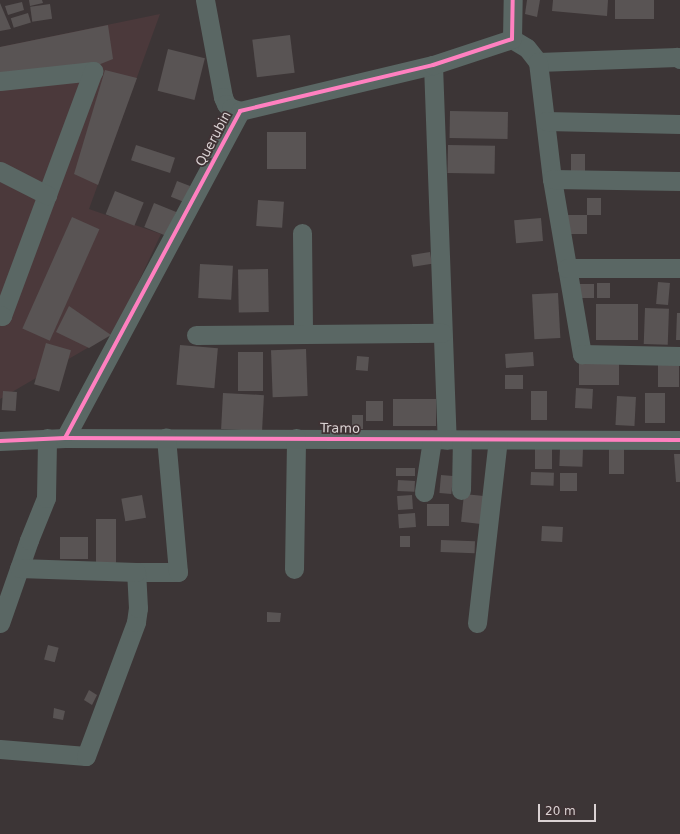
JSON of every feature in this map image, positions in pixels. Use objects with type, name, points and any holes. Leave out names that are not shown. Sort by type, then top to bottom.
[{"type":"street","points":[[205,0],[223,96],[226,104],[231,108],[240,111]]},
{"type":"street","points":[[513,0],[512,39],[527,48],[538,62],[552,178],[582,354],[680,356]]},
{"type":"street","name":"Querubin","points":[[56,438],[240,111],[433,65],[512,39]]},
{"type":"street","points":[[538,62],[677,57],[680,59]]},
{"type":"street","points":[[433,65],[447,440],[461,490]]},
{"type":"street","points":[[0,81],[93,71],[2,316],[0,315]]},
{"type":"street","points":[[546,122],[680,124]]},
{"type":"street","points":[[0,171],[47,195]]},
{"type":"street","points":[[552,178],[680,182]]},
{"type":"street","points":[[302,233],[303,334]]},
{"type":"street","points":[[567,268],[680,268]]},
{"type":"street","points":[[196,335],[442,333]]},
{"type":"street","points":[[0,623],[46,498],[56,438]]},
{"type":"street","name":"Tramo","points":[[0,441],[56,438],[680,440]]},
{"type":"street","points":[[19,568],[178,572],[166,438]]},
{"type":"street","points":[[294,569],[296,438]]},
{"type":"street","points":[[424,492],[447,440]]},
{"type":"street","points":[[477,623],[498,440]]},
{"type":"street","points":[[0,749],[86,756],[136,622],[138,608],[136,572]]},
{"type":"shaded area","points":[[160,14],[89,209],[161,234],[115,332],[0,399],[0,47]]},
{"type":"building","points":[[29,0],[42,0],[43,3],[30,6]]},
{"type":"building","points":[[527,0],[540,0],[537,17],[525,14]]},
{"type":"building","points":[[553,0],[608,0],[607,16],[552,11]]},
{"type":"building","points":[[615,0],[654,0],[654,19],[615,19]]},
{"type":"building","points":[[22,2],[24,10],[8,15],[5,6]]},
{"type":"building","points":[[0,3],[11,29],[0,31]]},
{"type":"building","points":[[50,4],[52,19],[32,22],[30,7]]},
{"type":"building","points":[[28,13],[31,23],[14,28],[11,18]]},
{"type":"building","points":[[108,25],[113,59],[93,67],[0,77],[0,47]]},
{"type":"building","points":[[290,35],[295,73],[257,77],[252,40]]},
{"type":"building","points":[[168,49],[205,58],[194,100],[158,91]]},
{"type":"building","points":[[105,70],[137,78],[98,185],[74,174]]},
{"type":"building","points":[[450,111],[508,112],[508,139],[450,138]]},
{"type":"building","points":[[267,132],[306,132],[306,169],[267,169]]},
{"type":"building","points":[[136,145],[175,158],[170,173],[131,160]]},
{"type":"building","points":[[448,145],[495,146],[495,174],[448,173]]},
{"type":"building","points":[[571,154],[585,154],[585,174],[571,174]]},
{"type":"building","points":[[177,181],[190,186],[184,202],[171,197]]},
{"type":"building","points":[[115,191],[144,203],[134,226],[106,214]]},
{"type":"building","points":[[587,198],[601,198],[601,215],[587,215]]},
{"type":"building","points":[[258,200],[284,202],[282,228],[256,226]]},
{"type":"building","points":[[154,203],[176,212],[167,236],[144,227]]},
{"type":"building","points":[[563,215],[587,215],[587,234],[563,234]]},
{"type":"building","points":[[72,217],[99,229],[50,341],[22,328]]},
{"type":"building","points":[[541,218],[543,241],[516,243],[514,220]]},
{"type":"building","points":[[430,252],[432,264],[413,267],[411,255]]},
{"type":"building","points":[[200,264],[233,266],[231,300],[198,298]]},
{"type":"building","points":[[268,269],[269,312],[239,313],[238,270]]},
{"type":"building","points":[[658,282],[670,283],[668,305],[656,304]]},
{"type":"building","points":[[597,283],[610,283],[610,298],[597,298]]},
{"type":"building","points":[[577,284],[594,284],[594,298],[577,298]]},
{"type":"building","points":[[558,293],[560,338],[534,339],[532,294]]},
{"type":"building","points":[[596,304],[638,304],[638,340],[596,340]]},
{"type":"building","points":[[69,306],[111,335],[89,348],[56,332]]},
{"type":"building","points":[[645,308],[669,309],[668,345],[644,344]]},
{"type":"building","points":[[677,313],[680,313],[680,340],[676,340]]},
{"type":"building","points":[[46,343],[71,350],[59,392],[34,384]]},
{"type":"building","points":[[180,345],[218,348],[214,388],[177,385]]},
{"type":"building","points":[[306,349],[308,396],[273,397],[271,350]]},
{"type":"building","points":[[238,352],[263,352],[263,391],[238,391]]},
{"type":"building","points":[[533,352],[534,366],[506,368],[505,354]]},
{"type":"building","points":[[357,356],[369,357],[368,371],[356,370]]},
{"type":"building","points":[[579,362],[619,362],[619,385],[579,385]]},
{"type":"building","points":[[658,362],[679,362],[679,387],[658,387]]},
{"type":"building","points":[[505,375],[523,375],[523,389],[505,389]]},
{"type":"building","points":[[576,388],[593,389],[592,409],[575,408]]},
{"type":"building","points":[[3,391],[17,392],[16,411],[2,410]]},
{"type":"building","points":[[531,391],[547,391],[547,420],[531,420]]},
{"type":"building","points":[[223,393],[264,395],[262,431],[221,429]]},
{"type":"building","points":[[645,393],[665,393],[665,423],[645,423]]},
{"type":"building","points":[[617,396],[636,397],[634,426],[615,425]]},
{"type":"building","points":[[393,399],[436,399],[436,426],[393,426]]},
{"type":"building","points":[[366,401],[383,401],[383,421],[366,421]]},
{"type":"building","points":[[352,415],[363,415],[363,429],[352,429]]},
{"type":"building","points":[[535,448],[552,448],[552,469],[535,469]]},
{"type":"building","points":[[560,448],[583,449],[582,467],[559,466]]},
{"type":"building","points":[[609,449],[624,449],[624,474],[609,474]]},
{"type":"building","points":[[674,454],[680,454],[680,482],[676,482]]},
{"type":"building","points":[[396,468],[415,468],[415,476],[396,476]]},
{"type":"building","points":[[531,472],[554,473],[554,486],[531,485]]},
{"type":"building","points":[[560,473],[577,473],[577,491],[560,491]]},
{"type":"building","points":[[441,475],[453,476],[451,494],[439,493]]},
{"type":"building","points":[[398,480],[415,481],[414,492],[397,491]]},
{"type":"building","points":[[464,494],[484,496],[481,524],[461,522]]},
{"type":"building","points":[[142,495],[146,518],[125,521],[121,499]]},
{"type":"building","points":[[412,495],[413,509],[398,510],[397,496]]},
{"type":"building","points":[[427,504],[449,504],[449,526],[427,526]]},
{"type":"building","points":[[415,513],[416,527],[399,528],[398,514]]},
{"type":"building","points":[[96,519],[116,519],[116,564],[96,564]]},
{"type":"building","points":[[542,526],[563,527],[562,542],[541,541]]},
{"type":"building","points":[[400,536],[410,536],[410,547],[400,547]]},
{"type":"building","points":[[60,537],[88,537],[88,559],[60,559]]},
{"type":"building","points":[[441,540],[475,541],[475,553],[441,552]]},
{"type":"building","points":[[267,612],[281,613],[280,622],[267,622]]},
{"type":"building","points":[[48,645],[59,648],[55,662],[44,659]]},
{"type":"building","points":[[89,690],[97,695],[92,705],[84,700]]},
{"type":"building","points":[[54,708],[65,711],[63,720],[53,718]]},
{"type":"cycle path","points":[[65,438],[240,111],[433,65],[512,39],[513,0]]},
{"type":"cycle path","points":[[0,441],[65,438],[680,440]]}]
